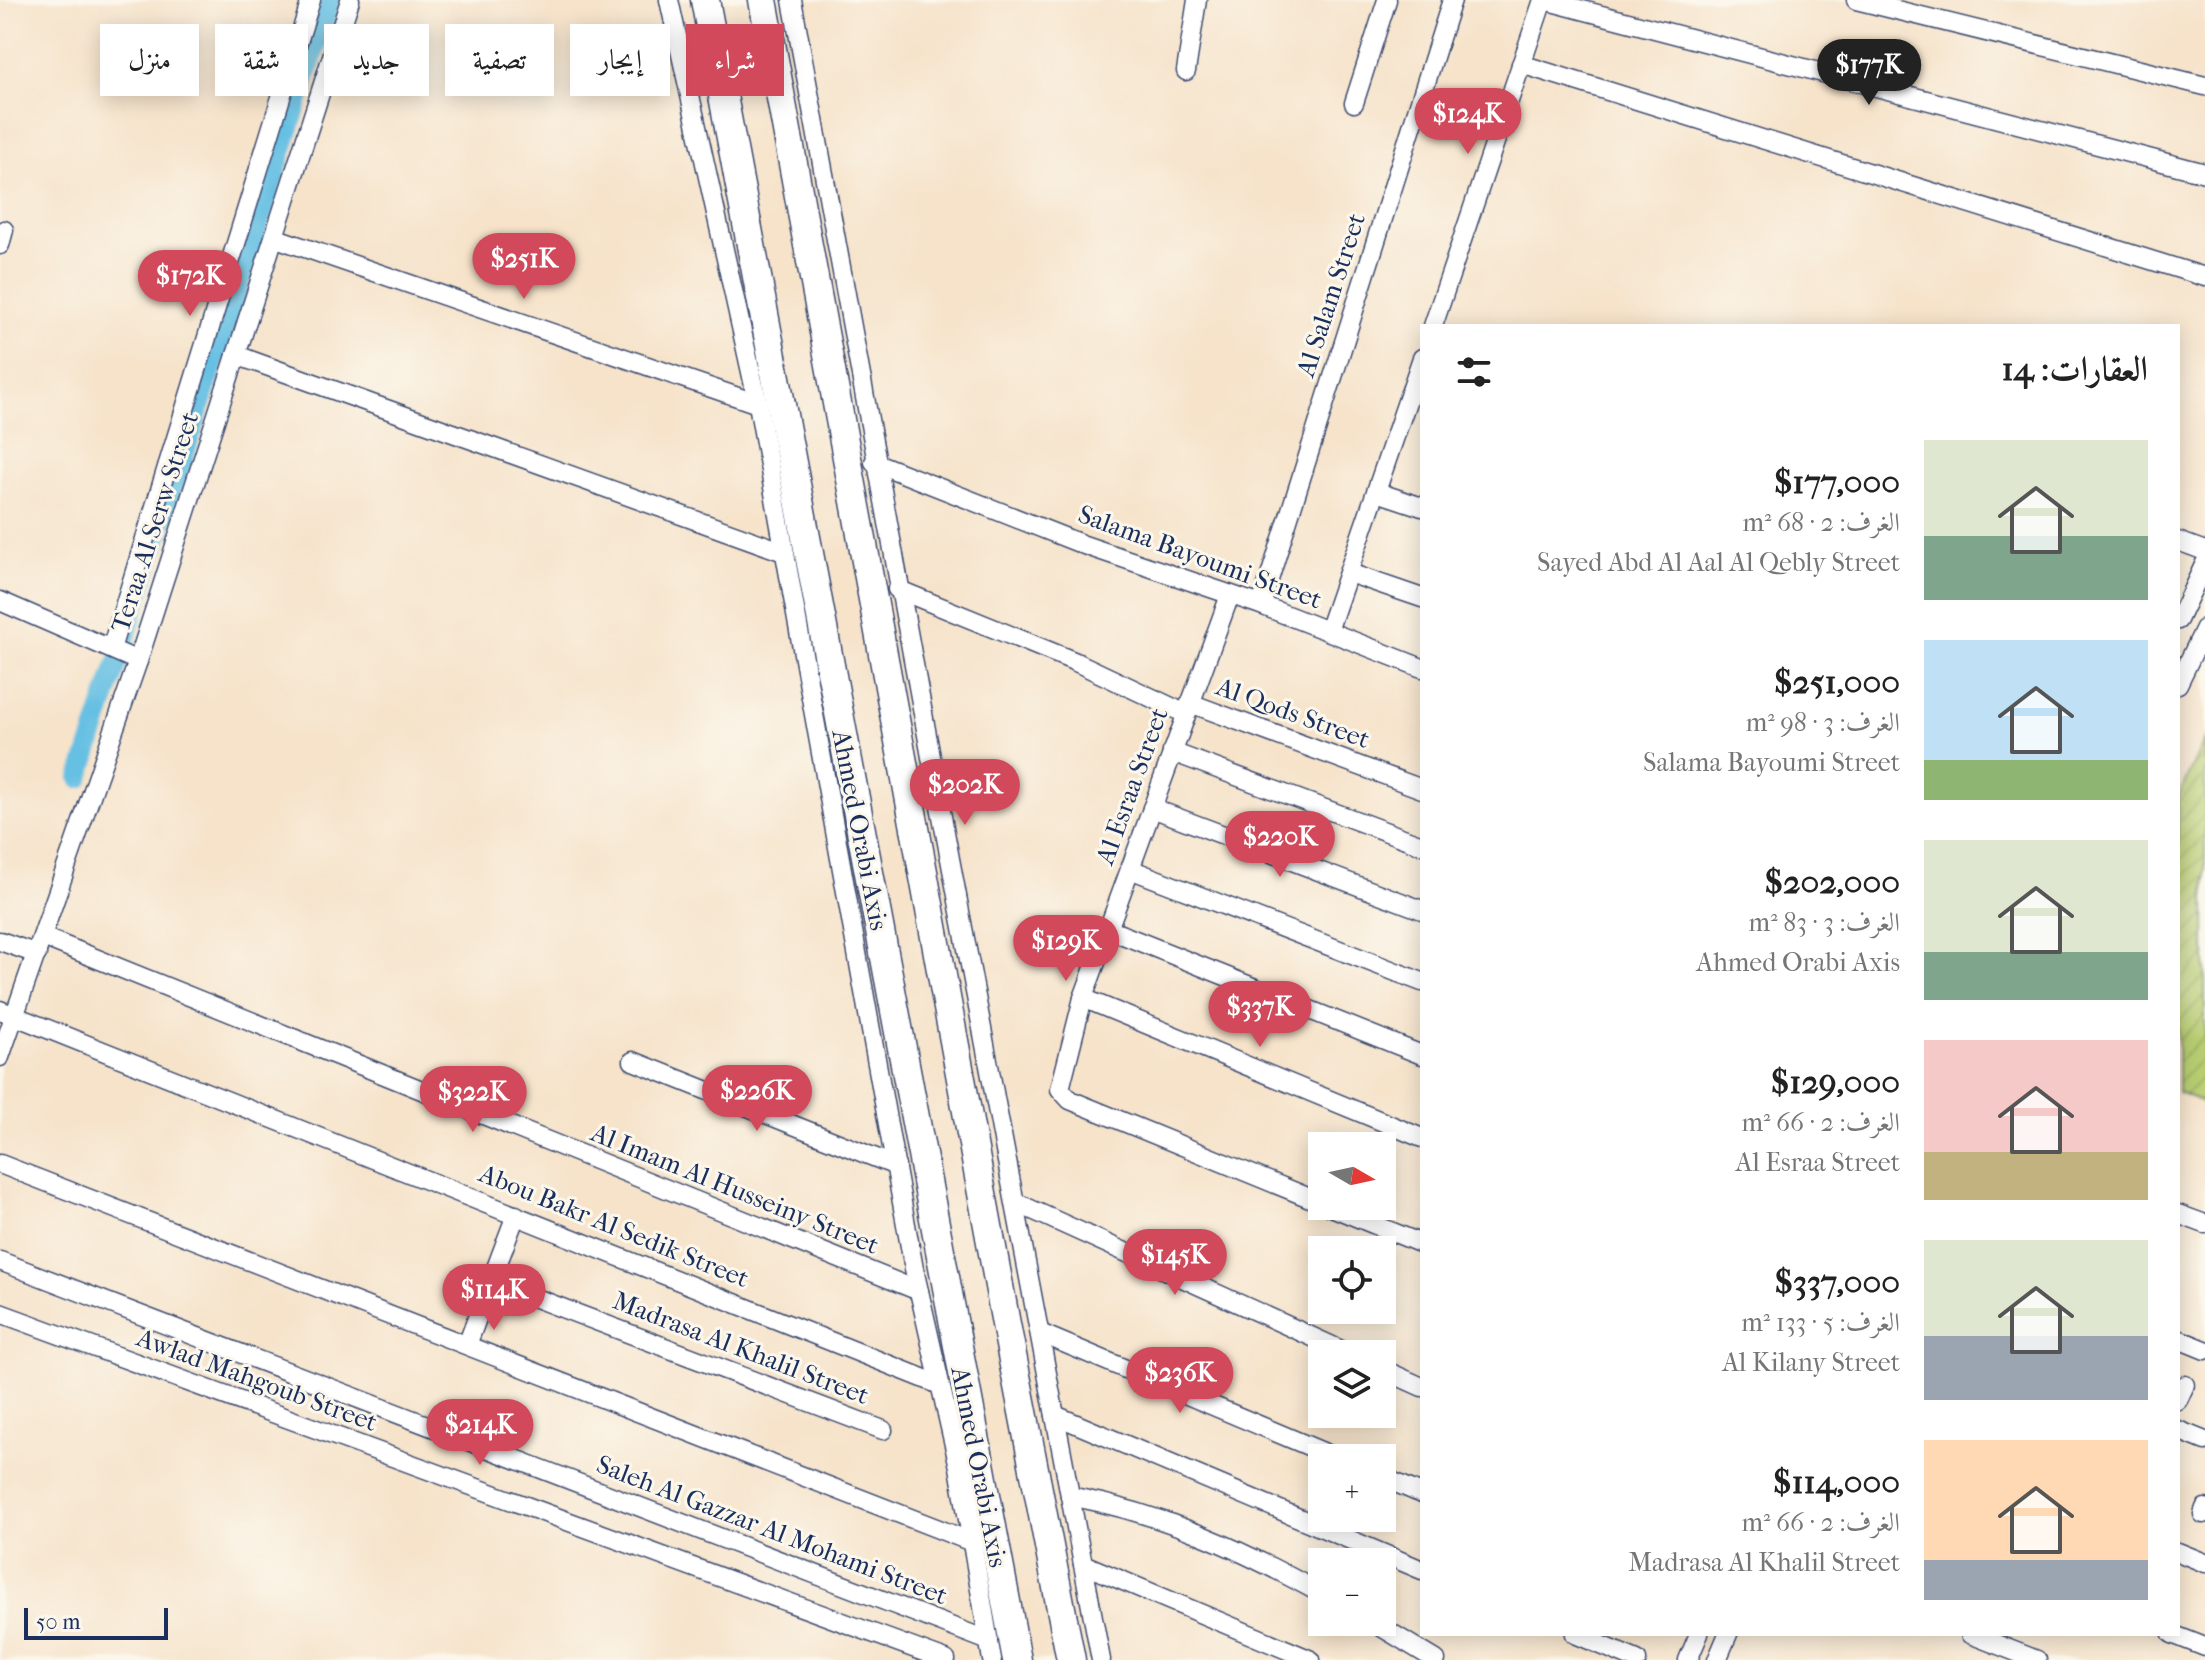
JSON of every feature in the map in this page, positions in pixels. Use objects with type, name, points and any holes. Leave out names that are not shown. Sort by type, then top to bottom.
[{"type":"highway","name":"Ahmed Orabi Axis","points":[[705,0],[1017,1660]]},
{"type":"highway","name":"Ahmed Orabi Axis","points":[[763,0],[1003,1308],[1071,1660]]},
{"type":"street","name":"Teraa Al Serw Street","points":[[111,649],[311,0]]},
{"type":"street","name":"Teraa Al Serw Street","points":[[0,1057],[7,1013],[40,946],[138,661],[350,0]]},
{"type":"street","points":[[669,0],[758,404],[919,1291],[972,1542],[990,1651]]},
{"type":"street","points":[[792,0],[897,589],[1017,1203],[1101,1660]]},
{"type":"street","points":[[1186,71],[1197,0]]},
{"type":"street","points":[[1354,103],[1387,0]]},
{"type":"street","name":"Al Salam Street","points":[[1261,605],[1452,0]]},
{"type":"street","points":[[1434,324],[1544,0],[2205,173]]},
{"type":"street","points":[[1856,0],[2205,86]]},
{"type":"street","points":[[1521,64],[2205,277]]},
{"type":"street","points":[[276,238],[758,404]]},
{"type":"street","points":[[236,355],[784,552]]},
{"type":"street","name":"Salama Bayoumi Street","points":[[874,462],[1084,545],[1328,631],[1418,380]]},
{"type":"street","points":[[1377,492],[1420,506]]},
{"type":"street","points":[[2180,542],[2205,551]]},
{"type":"street","points":[[2180,616],[2205,563]]},
{"type":"street","points":[[1349,573],[1420,597]]},
{"type":"street","name":"Al Qods Street","points":[[897,589],[1188,709],[1420,788]]},
{"type":"street","name":"Al Esraa Street","points":[[1230,595],[1083,998],[1060,1085],[1066,1097],[1308,1197]]},
{"type":"street","points":[[0,601],[138,661]]},
{"type":"street","points":[[2180,680],[2205,628]]},
{"type":"street","points":[[1328,631],[1420,667]]},
{"type":"street","points":[[1172,752],[1420,844]]},
{"type":"street","points":[[1152,808],[1420,909]]},
{"type":"street","points":[[1130,869],[1420,981]]},
{"type":"street","points":[[1108,929],[1420,1054]]},
{"type":"street","name":"Al Imam Al Husseiny Street","points":[[7,944],[40,946],[919,1291]]},
{"type":"street","points":[[1083,998],[1420,1137]]},
{"type":"street","name":"Abou Bakr Al Sedik Street","points":[[7,1013],[940,1385]]},
{"type":"street","points":[[633,1061],[896,1166]]},
{"type":"street","points":[[0,1164],[972,1542]]},
{"type":"street","points":[[1017,1203],[1319,1340]]},
{"type":"street","points":[[467,1345],[516,1215]]},
{"type":"street","points":[[2180,1215],[2205,1224]]},
{"type":"street","points":[[1363,1220],[1420,1243]]},
{"type":"street","name":"Saleh Al Gazzar Al Mohami Street","points":[[0,1261],[990,1651]]},
{"type":"street","name":"Madrasa Al Khalil Street","points":[[491,1281],[883,1430]]},
{"type":"street","name":"Awlad Mahgoub Street","points":[[0,1313],[946,1660]]},
{"type":"street","points":[[1040,1333],[1308,1446]]},
{"type":"street","points":[[2180,1340],[2205,1350]]},
{"type":"street","points":[[1396,1375],[1420,1386]]},
{"type":"street","points":[[1055,1415],[1420,1569]]},
{"type":"street","points":[[2180,1431],[2205,1441]]},
{"type":"street","points":[[1396,1483],[1420,1493]]},
{"type":"street","points":[[1070,1496],[1152,1514],[1222,1541],[1308,1587]]},
{"type":"street","points":[[2180,1553],[2205,1563]]},
{"type":"street","points":[[1083,1564],[1311,1660]]},
{"type":"street","points":[[1396,1636],[1436,1660]]},
{"type":"street","points":[[1580,1636],[1637,1660]]},
{"type":"street","points":[[1688,1660],[1698,1636]]},
{"type":"street","points":[[1727,1636],[1718,1656],[1738,1660]]},
{"type":"street","points":[[1975,1636],[2037,1660]]},
{"type":"street","points":[[2177,1636],[2205,1647]]},
{"type":"green space","points":[[2205,739],[2205,1103],[2180,1093],[2180,793]]},
{"type":"waterway","points":[[126,636],[331,0]]},
{"type":"waterway","points":[[80,778],[118,661]]}]
